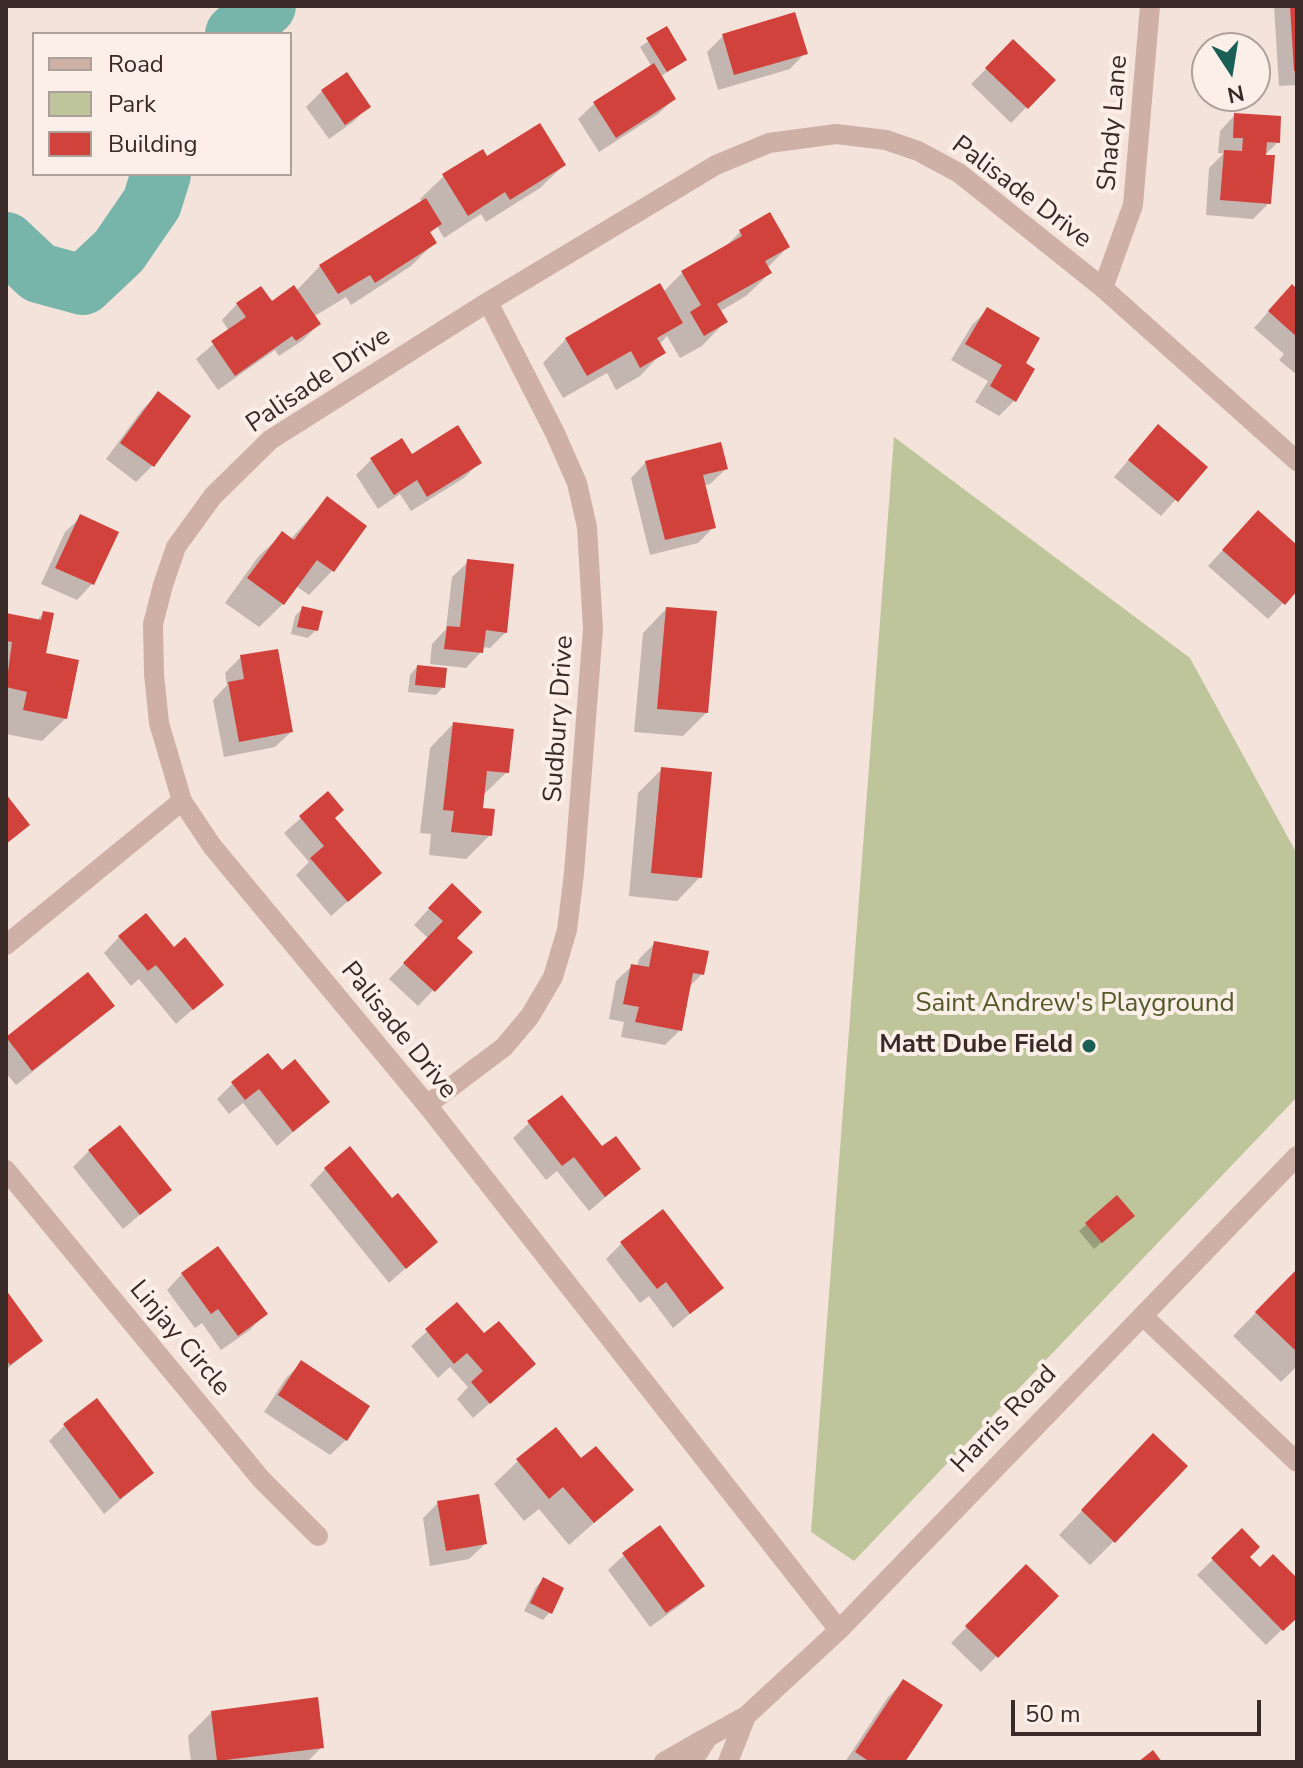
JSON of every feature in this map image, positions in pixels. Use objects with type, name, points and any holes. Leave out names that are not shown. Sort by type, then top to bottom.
[{"type":"street","name":"Shady Lane","points":[[1103,288],[1133,205],[1150,6]]},
{"type":"street","name":"Palisade Drive","points":[[839,1630],[427,1105],[212,846],[182,801],[159,723],[154,674],[153,624],[176,547],[213,496],[270,440],[488,302],[716,165],[769,143],[836,134],[886,140],[918,151],[959,173],[1103,288],[1297,461]]},
{"type":"street","name":"Sudbury Drive","points":[[427,1105],[504,1047],[530,1016],[553,977],[567,930],[574,873],[593,629],[587,527],[577,483],[488,302]]},
{"type":"street","points":[[6,945],[182,801]]},
{"type":"street","name":"Harris Road","points":[[664,1762],[746,1716],[839,1630],[1297,1156]]},
{"type":"street","name":"Linjay Circle","points":[[6,1170],[261,1479],[318,1536]]},
{"type":"street","points":[[1143,1316],[1297,1462]]},
{"type":"street","name":"Harris Road","points":[[728,1762],[746,1716]]},
{"type":"street","name":"Harris Road","points":[[692,1762],[708,1737]]},
{"type":"green space","name":"Saint Andrew's Playground","points":[[894,437],[1190,658],[1297,854],[1297,1097],[854,1561],[811,1532]]},
{"type":"building","points":[[1290,6],[1297,6],[1297,71],[1294,71]]},
{"type":"building","points":[[795,12],[808,54],[734,75],[722,34]]},
{"type":"building","points":[[667,26],[687,60],[667,72],[646,38]]},
{"type":"building","points":[[1013,39],[1056,80],[1028,109],[985,68]]},
{"type":"building","points":[[654,63],[676,99],[616,138],[593,102]]},
{"type":"building","points":[[347,72],[371,107],[345,125],[321,90]]},
{"type":"building","points":[[1234,113],[1281,116],[1280,143],[1267,142],[1266,155],[1275,155],[1271,204],[1220,200],[1224,150],[1242,151],[1243,138],[1233,138]]},
{"type":"building","points":[[540,123],[566,165],[510,200],[505,192],[468,216],[442,174],[483,149],[487,156]]},
{"type":"building","points":[[426,198],[442,224],[430,232],[437,243],[375,283],[370,275],[338,294],[319,265]]},
{"type":"building","points":[[770,212],[790,247],[765,261],[772,273],[717,304],[728,322],[704,336],[690,312],[701,305],[681,271],[742,236],[739,230]]},
{"type":"building","points":[[660,283],[683,323],[657,338],[666,353],[640,368],[631,351],[587,376],[565,338]]},
{"type":"building","points":[[1292,284],[1297,289],[1297,337],[1268,311]]},
{"type":"building","points":[[294,285],[321,324],[296,341],[292,336],[235,376],[211,341],[246,317],[236,303],[261,286],[272,301]]},
{"type":"building","points":[[987,307],[1040,338],[1026,363],[1035,369],[1016,402],[990,386],[1002,365],[965,344]]},
{"type":"building","points":[[158,391],[191,416],[154,467],[120,443]]},
{"type":"building","points":[[1158,424],[1208,467],[1178,502],[1128,460]]},
{"type":"building","points":[[458,425],[482,463],[427,497],[417,480],[394,495],[370,458],[402,438],[412,454]]},
{"type":"building","points":[[721,442],[728,469],[703,475],[716,528],[665,540],[645,461]]},
{"type":"building","points":[[327,496],[367,526],[334,572],[317,560],[284,605],[247,578],[282,531],[294,540]]},
{"type":"building","points":[[1258,510],[1297,545],[1297,591],[1285,605],[1222,550]]},
{"type":"building","points":[[80,514],[119,532],[94,585],[55,568]]},
{"type":"building","points":[[467,559],[514,564],[507,633],[486,630],[483,653],[444,649],[447,626],[460,627]]},
{"type":"building","points":[[302,606],[323,611],[318,631],[297,627]]},
{"type":"building","points":[[666,607],[717,611],[708,713],[657,709]]},
{"type":"building","points":[[43,611],[54,613],[46,653],[79,660],[67,719],[23,710],[27,692],[6,687],[12,642],[6,641],[6,613],[41,620]]},
{"type":"building","points":[[278,649],[293,732],[239,742],[228,682],[244,679],[240,655]]},
{"type":"building","points":[[417,665],[447,668],[445,688],[415,685]]},
{"type":"building","points":[[453,722],[514,729],[509,773],[487,771],[483,808],[495,809],[492,836],[451,832],[454,811],[443,810]]},
{"type":"building","points":[[661,767],[712,772],[702,878],[651,873]]},
{"type":"building","points":[[328,791],[344,810],[335,818],[382,873],[348,902],[310,858],[324,846],[299,816]]},
{"type":"building","points":[[6,794],[30,825],[6,844]]},
{"type":"building","points":[[452,883],[482,912],[457,938],[473,952],[435,992],[403,963],[443,921],[428,908]]},
{"type":"building","points":[[146,913],[174,947],[185,937],[224,985],[193,1010],[156,965],[148,971],[118,936]]},
{"type":"building","points":[[654,941],[709,951],[704,975],[693,973],[682,1031],[635,1022],[639,1007],[623,1004],[631,964],[649,967]]},
{"type":"building","points":[[88,972],[115,1006],[32,1071],[6,1037]]},
{"type":"building","points":[[268,1053],[282,1070],[295,1059],[330,1102],[293,1132],[259,1089],[245,1100],[231,1082]]},
{"type":"building","points":[[562,1095],[602,1146],[616,1136],[641,1169],[605,1197],[574,1157],[562,1166],[527,1121]]},
{"type":"building","points":[[120,1125],[172,1190],[140,1215],[88,1150]]},
{"type":"building","points":[[350,1146],[392,1198],[398,1193],[438,1242],[406,1269],[324,1168]]},
{"type":"building","points":[[1117,1195],[1135,1216],[1102,1243],[1085,1223]]},
{"type":"building","points":[[663,1209],[724,1288],[690,1314],[666,1282],[657,1289],[620,1242]]},
{"type":"building","points":[[218,1246],[268,1314],[238,1336],[218,1309],[211,1314],[181,1273]]},
{"type":"building","points":[[1297,1269],[1297,1352],[1255,1312]]},
{"type":"building","points":[[6,1290],[43,1341],[10,1365],[6,1359]]},
{"type":"building","points":[[457,1302],[484,1333],[499,1321],[536,1364],[490,1404],[471,1382],[483,1371],[467,1353],[454,1364],[425,1329]]},
{"type":"building","points":[[301,1360],[370,1406],[347,1441],[278,1395]]},
{"type":"building","points":[[97,1398],[154,1473],[120,1499],[63,1424]]},
{"type":"building","points":[[556,1427],[581,1458],[596,1446],[634,1490],[594,1523],[563,1487],[549,1499],[516,1459]]},
{"type":"building","points":[[1153,1433],[1188,1466],[1115,1543],[1081,1510]]},
{"type":"building","points":[[479,1494],[487,1544],[446,1551],[437,1501]]},
{"type":"building","points":[[660,1525],[705,1586],[666,1613],[622,1553]]},
{"type":"building","points":[[1242,1528],[1260,1547],[1250,1557],[1260,1567],[1273,1554],[1297,1578],[1297,1618],[1283,1631],[1211,1558]]},
{"type":"building","points":[[1026,1564],[1059,1596],[998,1658],[965,1626]]},
{"type":"building","points":[[543,1577],[564,1588],[552,1614],[530,1603]]},
{"type":"building","points":[[903,1679],[943,1705],[905,1762],[870,1762],[855,1752]]},
{"type":"building","points":[[318,1697],[324,1748],[217,1761],[211,1711]]},
{"type":"building","points":[[1153,1750],[1162,1762],[1138,1762]]},
{"type":"waterway","points":[[237,32],[266,6]]},
{"type":"waterway","points":[[6,242],[39,273],[83,285],[119,251],[152,203],[160,176]]},
{"type":"place","name":"Matt Dube Field","points":[[1089,1046]]}]
